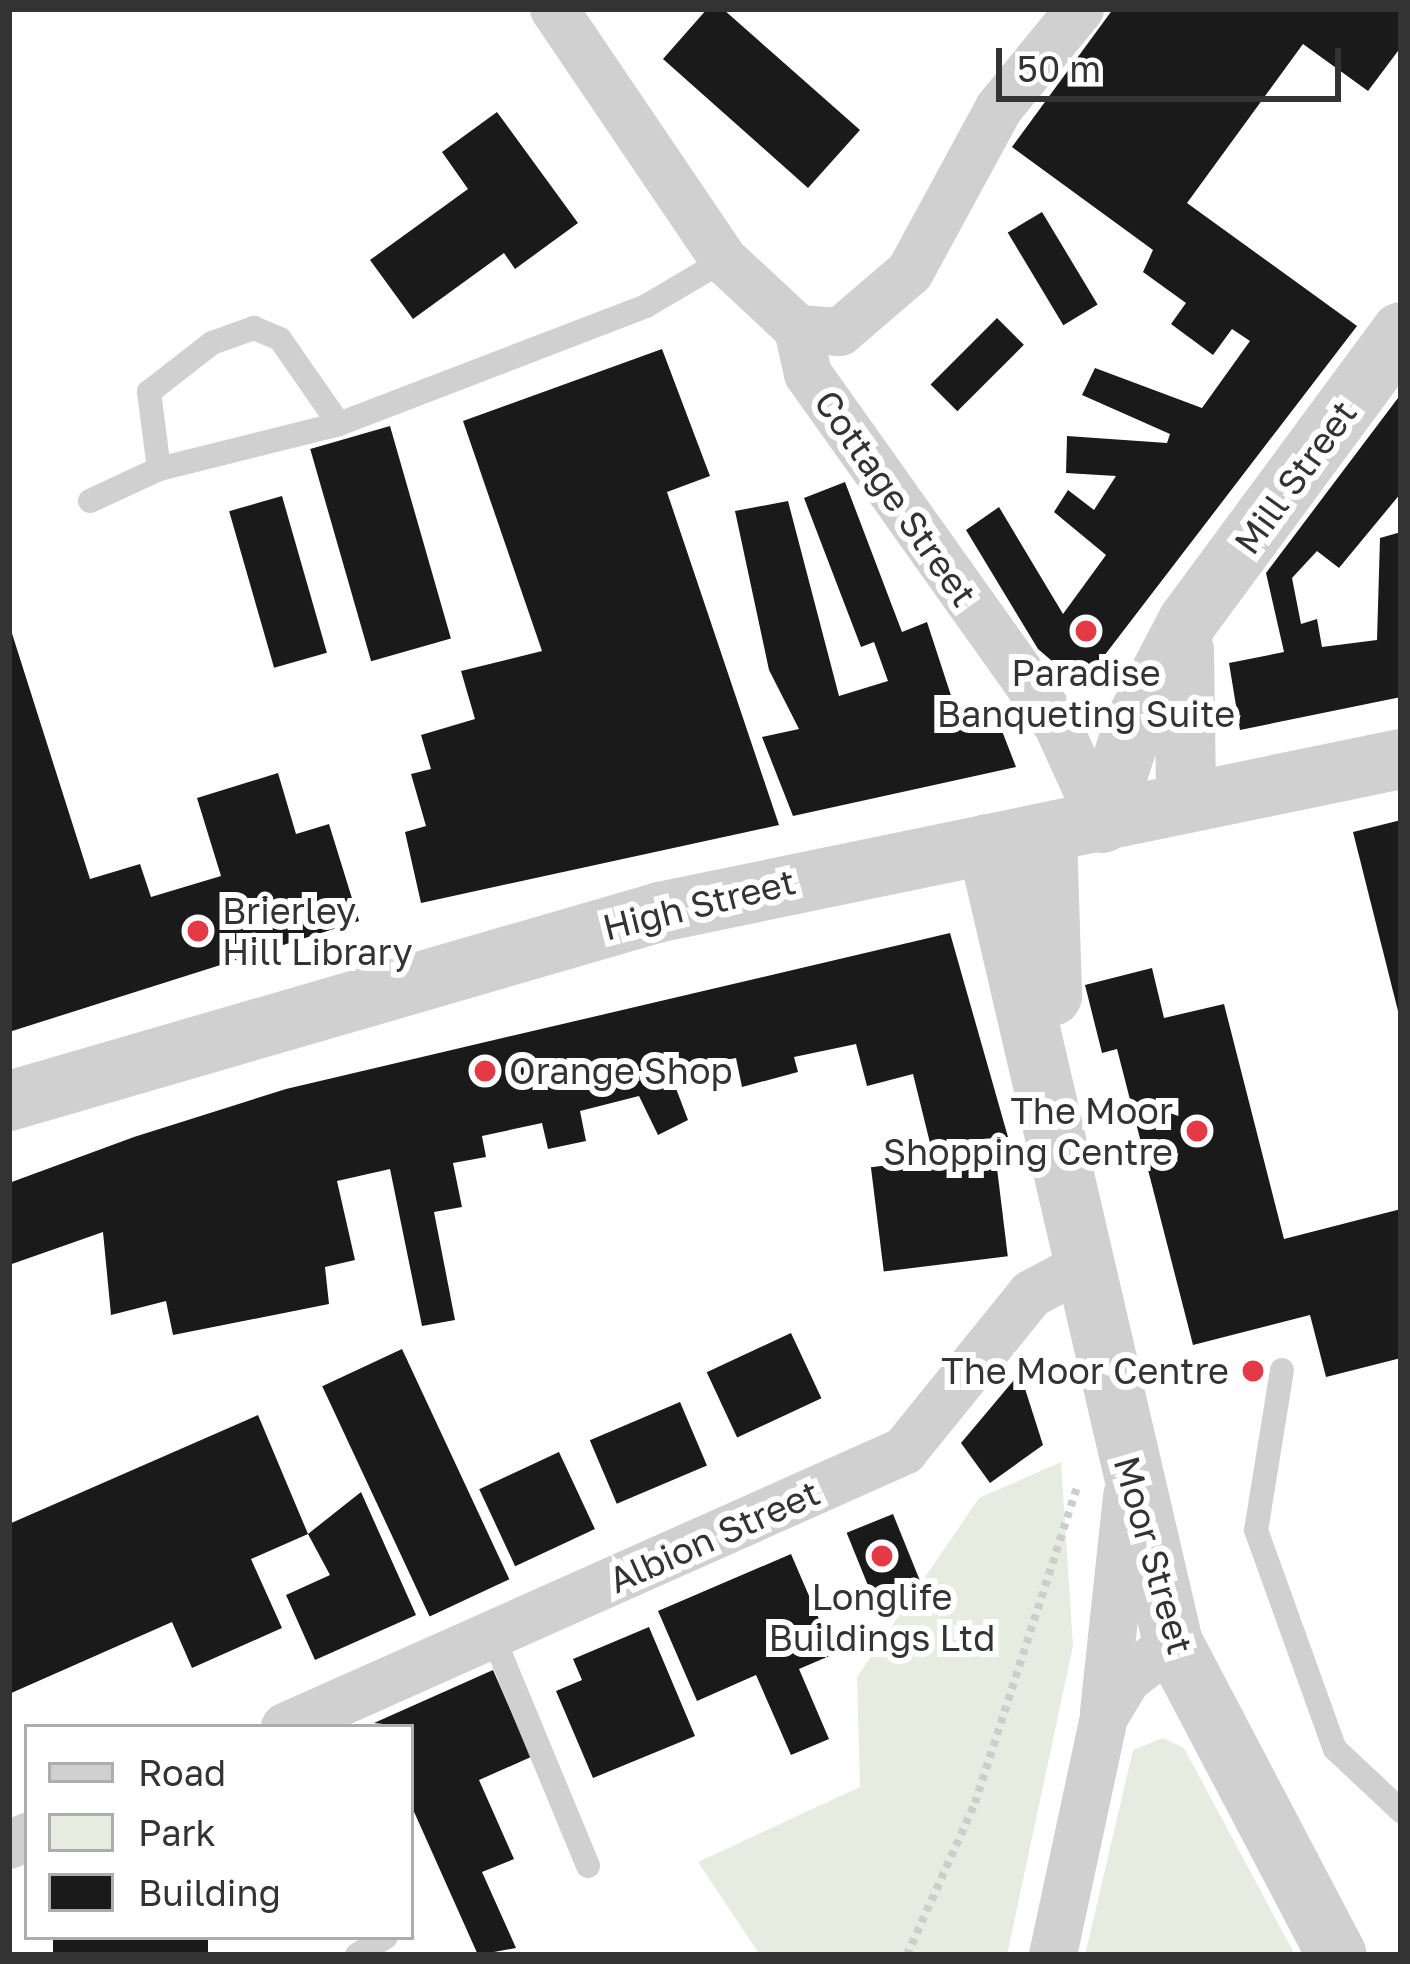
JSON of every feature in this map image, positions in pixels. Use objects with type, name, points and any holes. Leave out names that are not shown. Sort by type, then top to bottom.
[{"type":"street","points":[[554,9],[724,260],[799,329],[840,332],[910,272],[990,122],[1080,9]]},
{"type":"street","name":"Cottage Street","points":[[799,329],[808,374],[1058,726],[1074,828]]},
{"type":"street","name":"Mill Street","points":[[1074,828],[1188,621],[1401,332]]},
{"type":"street","name":"Mill Street","points":[[1186,801],[1176,704],[1188,621]]},
{"type":"street","name":"High Street","points":[[9,1101],[422,974],[987,844],[1401,760]]},
{"type":"street","name":"Moor Street","points":[[1074,828],[1047,940],[1102,1481],[1173,1643],[1337,1955]]},
{"type":"street","name":"Moor Street","points":[[987,844],[1083,1266]]},
{"type":"street","name":"Albion Street","points":[[294,1724],[904,1451],[1031,1294],[1083,1266]]},
{"type":"street","points":[[1053,1955],[1104,1717],[1102,1481]]},
{"type":"street","points":[[1104,1717],[1127,1679],[1173,1643]]},
{"type":"lane","points":[[90,501],[159,469],[339,424],[646,306],[724,260]]},
{"type":"lane","points":[[159,469],[148,392],[212,343],[254,328],[280,339],[339,424]]},
{"type":"lane","points":[[1282,1370],[1256,1530],[1335,1748],[1401,1811]]},
{"type":"lane","points":[[492,1634],[588,1866]]},
{"type":"path","points":[[907,1955],[976,1803],[1102,1481]]},
{"type":"green space","points":[[1061,1462],[1073,1646],[1007,1955],[760,1955],[698,1862],[860,1787],[857,1677],[979,1498]]},
{"type":"green space","points":[[1163,1738],[1184,1748],[1295,1955],[1085,1955],[1133,1750]]},
{"type":"building","points":[[707,9],[723,9],[860,130],[808,188],[663,59]]},
{"type":"building","points":[[1113,9],[1401,9],[1401,47],[1368,91],[1303,44],[1187,203],[1357,326],[1081,686],[1038,649],[966,530],[999,507],[1063,614],[1106,555],[1054,512],[1068,490],[1094,510],[1116,476],[1066,473],[1067,436],[1167,443],[1170,434],[1082,395],[1095,368],[1202,408],[1250,341],[1232,329],[1213,355],[1171,324],[1186,303],[1143,272],[1153,250],[1012,147]]},
{"type":"building","points":[[497,112],[578,223],[515,269],[504,253],[413,319],[370,260],[468,189],[442,152]]},
{"type":"building","points":[[1042,212],[1098,305],[1063,325],[1008,233]]},
{"type":"building","points":[[997,318],[1024,345],[957,411],[931,384]]},
{"type":"building","points":[[662,349],[710,476],[667,492],[779,825],[421,903],[405,832],[426,826],[411,774],[431,769],[421,735],[475,719],[461,671],[542,651],[463,421]]},
{"type":"building","points":[[1401,394],[1401,493],[1339,568],[1317,551],[1292,578],[1301,624],[1317,619],[1322,647],[1377,640],[1380,538],[1401,532],[1401,697],[1240,730],[1229,663],[1284,652],[1266,573]]},
{"type":"building","points":[[390,426],[451,638],[371,661],[310,449]]},
{"type":"building","points":[[845,482],[902,632],[927,622],[957,714],[992,705],[1016,767],[793,816],[762,737],[799,729],[769,670],[735,511],[788,501],[839,696],[888,681],[874,642],[861,647],[804,498]]},
{"type":"building","points":[[282,496],[327,653],[274,668],[229,511]]},
{"type":"building","points":[[9,624],[90,879],[140,864],[151,897],[221,876],[197,798],[278,773],[296,834],[329,824],[359,921],[9,1032]]},
{"type":"building","points":[[1401,820],[1401,1015],[1399,1015],[1353,832]]},
{"type":"building","points":[[950,933],[1008,1137],[930,1143],[913,1074],[867,1086],[856,1044],[794,1057],[798,1072],[742,1087],[736,1058],[669,1070],[688,1120],[658,1135],[639,1096],[580,1111],[586,1141],[548,1149],[542,1123],[482,1136],[486,1157],[453,1163],[462,1207],[434,1212],[455,1320],[422,1326],[390,1169],[337,1181],[355,1260],[325,1267],[329,1304],[173,1335],[166,1301],[111,1315],[103,1232],[9,1265],[9,1183],[134,1137],[286,1089]]},
{"type":"building","name":"The Moor Shopping Centre","points":[[1152,968],[1164,1018],[1224,1004],[1284,1239],[1401,1209],[1401,1358],[1326,1377],[1310,1315],[1193,1345],[1117,1049],[1102,1053],[1085,985]]},
{"type":"building","points":[[995,1152],[1008,1256],[884,1271],[871,1167]]},
{"type":"building","points":[[791,1333],[821,1398],[737,1438],[707,1372]]},
{"type":"building","points":[[402,1349],[509,1579],[430,1616],[322,1386]]},
{"type":"building","points":[[1020,1373],[1043,1445],[990,1483],[961,1443]]},
{"type":"building","points":[[680,1402],[707,1466],[617,1504],[590,1440]]},
{"type":"building","points":[[258,1415],[308,1534],[251,1559],[282,1628],[192,1668],[172,1622],[9,1694],[9,1524]]},
{"type":"building","points":[[559,1452],[595,1529],[515,1566],[479,1489]]},
{"type":"building","points":[[361,1492],[416,1615],[315,1660],[286,1595],[330,1575],[308,1534]]},
{"type":"building","name":"Longlife Buildings Ltd","points":[[893,1514],[920,1580],[873,1599],[847,1533]]},
{"type":"building","points":[[791,1554],[834,1654],[799,1669],[829,1739],[791,1755],[756,1675],[697,1701],[658,1611]]},
{"type":"building","points":[[649,1627],[695,1736],[593,1778],[556,1691],[582,1680],[573,1659]]},
{"type":"building","points":[[493,1670],[531,1757],[479,1780],[514,1859],[482,1872],[516,1948],[478,1955],[414,1812],[414,1724],[374,1723]]},
{"type":"building","points":[[53,1940],[208,1940],[208,1955],[53,1955]]},
{"type":"place","name":"Paradise Banqueting Suite","points":[[1086,631]]},
{"type":"place","name":"Brierley Hill Library","points":[[198,931]]},
{"type":"place","name":"Orange Shop","points":[[485,1071]]},
{"type":"place","name":"The Moor Shopping Centre","points":[[1197,1131]]},
{"type":"place","name":"The Moor Centre","points":[[1253,1371]]},
{"type":"place","name":"Longlife Buildings Ltd","points":[[882,1556]]}]
